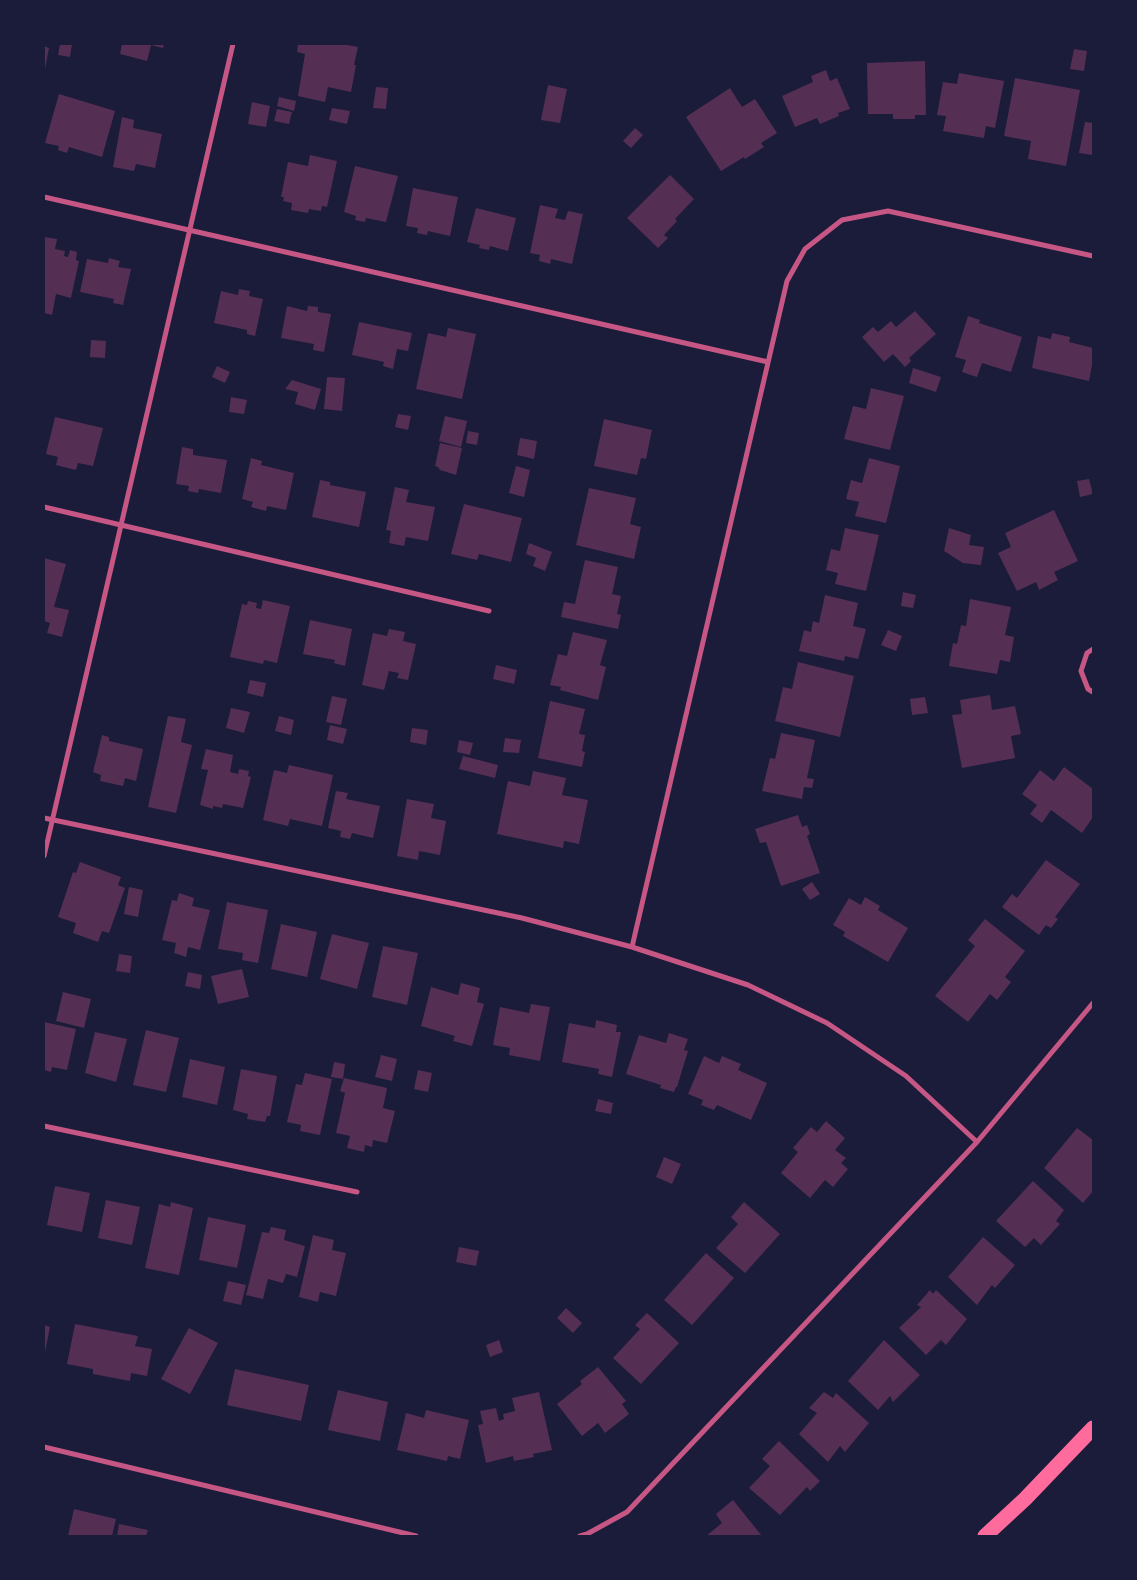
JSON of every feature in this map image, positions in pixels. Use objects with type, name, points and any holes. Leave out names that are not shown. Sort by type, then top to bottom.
[{"type":"highway","points":[[985,1536],[1025,1499],[1093,1428]]},
{"type":"street","points":[[44,856],[233,44]]},
{"type":"street","points":[[44,197],[768,362]]},
{"type":"street","points":[[632,947],[787,281],[805,249],[842,220],[888,211],[1093,256]]},
{"type":"street","points":[[44,507],[489,611]]},
{"type":"street","points":[[1093,649],[1087,653],[1081,671],[1088,688],[1093,692]]},
{"type":"street","points":[[44,818],[522,918],[632,947],[748,985],[827,1023],[906,1076],[977,1142]]},
{"type":"street","points":[[580,1536],[626,1512],[977,1142],[1093,1003]]},
{"type":"street","points":[[44,1126],[357,1192]]},
{"type":"street","points":[[44,1447],[416,1536]]},
{"type":"building","points":[[60,44],[72,44],[70,57],[58,55]]},
{"type":"building","points":[[122,44],[164,44],[163,48],[151,45],[147,61],[120,54]]},
{"type":"building","points":[[298,44],[342,44],[358,47],[351,92],[328,87],[325,102],[298,96],[305,54],[297,52]]},
{"type":"building","points":[[44,46],[49,48],[45,69],[44,69]]},
{"type":"building","points":[[1074,49],[1087,51],[1084,71],[1070,69]]},
{"type":"building","points":[[925,61],[926,115],[915,115],[915,119],[893,119],[893,114],[868,114],[867,63]]},
{"type":"building","points":[[826,70],[830,81],[837,78],[850,109],[838,113],[839,116],[820,124],[817,118],[795,127],[782,96],[813,82],[811,76]]},
{"type":"building","points":[[959,73],[1004,81],[995,128],[986,126],[984,138],[943,131],[946,116],[937,115],[943,82],[957,84]]},
{"type":"building","points":[[1015,78],[1080,90],[1066,166],[1028,159],[1031,141],[1004,136]]},
{"type":"building","points":[[548,85],[567,89],[560,123],[541,120]]},
{"type":"building","points":[[376,87],[388,88],[386,109],[373,108]]},
{"type":"building","points":[[730,88],[742,107],[755,99],[777,133],[761,143],[764,147],[721,171],[686,117]]},
{"type":"building","points":[[59,94],[115,111],[102,157],[69,147],[67,153],[58,150],[59,146],[45,143]]},
{"type":"building","points":[[279,97],[296,101],[294,111],[277,106]]},
{"type":"building","points":[[252,102],[270,106],[266,127],[248,124]]},
{"type":"building","points":[[332,108],[350,111],[347,124],[329,120]]},
{"type":"building","points":[[277,109],[292,112],[289,124],[274,121]]},
{"type":"building","points":[[122,117],[134,120],[133,128],[162,134],[155,168],[136,164],[134,171],[113,167]]},
{"type":"building","points":[[1085,122],[1093,123],[1093,155],[1079,153]]},
{"type":"building","points":[[635,128],[643,135],[631,148],[623,141]]},
{"type":"building","points":[[310,155],[337,161],[327,207],[322,206],[321,211],[309,209],[308,213],[291,210],[292,203],[283,201],[284,197],[281,197],[288,162],[308,166]]},
{"type":"building","points":[[355,166],[398,176],[386,222],[366,218],[365,222],[355,220],[356,216],[344,212]]},
{"type":"building","points":[[670,175],[694,199],[675,219],[677,221],[664,235],[668,238],[658,248],[627,218]]},
{"type":"building","points":[[413,188],[458,197],[450,236],[428,231],[427,235],[417,233],[418,228],[406,226]]},
{"type":"building","points":[[540,205],[558,209],[555,218],[565,220],[568,211],[583,214],[572,264],[551,259],[550,264],[539,261],[540,255],[530,253]]},
{"type":"building","points":[[476,208],[516,218],[508,251],[490,246],[489,250],[479,248],[480,245],[467,242]]},
{"type":"building","points":[[44,237],[57,239],[55,249],[65,251],[64,256],[68,257],[70,250],[77,252],[76,260],[79,261],[71,298],[56,294],[52,315],[44,313]]},
{"type":"building","points":[[109,258],[120,261],[118,267],[131,269],[123,305],[113,303],[114,299],[80,292],[87,259],[108,263]]},
{"type":"building","points":[[239,289],[250,291],[249,296],[263,299],[255,336],[247,334],[247,330],[214,323],[221,291],[238,295]]},
{"type":"building","points":[[287,306],[307,311],[308,306],[318,307],[318,312],[331,314],[324,352],[313,350],[314,344],[281,338]]},
{"type":"building","points":[[915,311],[936,334],[909,358],[911,361],[905,367],[893,354],[884,362],[862,337],[873,327],[878,332],[891,321],[896,327]]},
{"type":"building","points":[[968,316],[980,320],[979,323],[1022,337],[1011,372],[982,363],[977,377],[962,372],[966,360],[955,357]]},
{"type":"building","points":[[359,322],[412,333],[408,351],[397,349],[393,369],[383,366],[384,362],[352,355]]},
{"type":"building","points":[[448,328],[476,334],[462,399],[416,389],[428,333],[446,337]]},
{"type":"building","points":[[1052,333],[1070,337],[1069,342],[1093,348],[1089,381],[1032,368],[1038,336],[1051,339]]},
{"type":"building","points":[[91,340],[106,341],[105,358],[90,357]]},
{"type":"building","points":[[217,366],[230,372],[225,383],[212,377]]},
{"type":"building","points":[[913,368],[941,377],[936,392],[909,383]]},
{"type":"building","points":[[327,377],[345,378],[342,411],[324,409]]},
{"type":"building","points":[[292,380],[321,389],[315,410],[295,404],[298,392],[285,389]]},
{"type":"building","points":[[871,388],[904,396],[890,450],[844,439],[853,406],[866,409]]},
{"type":"building","points":[[231,397],[247,400],[244,414],[229,412]]},
{"type":"building","points":[[398,414],[411,416],[408,430],[395,427]]},
{"type":"building","points":[[445,416],[467,421],[461,447],[439,441]]},
{"type":"building","points":[[55,417],[103,428],[93,466],[78,463],[76,470],[56,465],[58,457],[46,454]]},
{"type":"building","points":[[604,419],[652,430],[646,459],[641,458],[637,475],[594,466]]},
{"type":"building","points":[[468,431],[479,433],[477,445],[466,443]]},
{"type":"building","points":[[520,438],[537,441],[534,459],[517,455]]},
{"type":"building","points":[[440,443],[462,448],[456,475],[440,470],[435,466]]},
{"type":"building","points":[[182,447],[193,449],[193,455],[227,460],[221,493],[199,489],[198,493],[188,491],[189,486],[176,484]]},
{"type":"building","points":[[251,458],[262,461],[261,465],[294,473],[286,510],[267,506],[266,511],[251,507],[253,502],[242,499]]},
{"type":"building","points":[[869,458],[900,466],[886,523],[855,516],[859,502],[846,499],[851,480],[862,483]]},
{"type":"building","points":[[516,466],[530,470],[524,497],[509,493]]},
{"type":"building","points":[[1089,479],[1093,494],[1080,497],[1077,481]]},
{"type":"building","points":[[320,480],[330,482],[330,485],[366,492],[359,527],[312,517]]},
{"type":"building","points":[[395,487],[409,490],[406,502],[435,507],[428,541],[406,537],[404,546],[389,543],[391,531],[386,530]]},
{"type":"building","points":[[589,488],[636,498],[630,524],[641,527],[634,559],[576,545]]},
{"type":"building","points":[[464,504],[522,518],[511,562],[479,554],[477,560],[451,554]]},
{"type":"building","points":[[1054,510],[1078,561],[1054,572],[1058,580],[1039,590],[1036,582],[1017,591],[998,553],[1011,547],[1005,533]]},
{"type":"building","points":[[845,528],[879,535],[866,591],[835,584],[838,573],[826,570],[831,549],[840,551]]},
{"type":"building","points":[[949,528],[971,535],[969,545],[984,547],[981,565],[963,563],[944,551]]},
{"type":"building","points":[[529,543],[552,552],[545,571],[533,566],[536,558],[526,554]]},
{"type":"building","points":[[44,558],[66,564],[54,607],[69,610],[62,637],[47,633],[50,623],[44,621]]},
{"type":"building","points":[[585,560],[618,567],[612,594],[621,596],[617,614],[621,615],[618,629],[561,617],[564,602],[575,604]]},
{"type":"building","points":[[903,592],[916,595],[913,608],[901,606]]},
{"type":"building","points":[[825,595],[858,603],[853,626],[866,629],[858,659],[845,656],[844,661],[799,651],[804,630],[811,632],[813,621],[819,623]]},
{"type":"building","points":[[970,599],[1011,607],[1005,635],[1014,637],[1010,662],[1000,660],[997,674],[949,666],[953,643],[957,644],[961,625],[966,626]]},
{"type":"building","points":[[263,600],[290,606],[277,663],[264,660],[263,664],[230,657],[242,604],[247,605],[248,601],[257,603],[256,608],[261,609]]},
{"type":"building","points":[[310,620],[352,629],[345,666],[334,663],[335,660],[303,654]]},
{"type":"building","points":[[389,629],[405,632],[403,641],[416,644],[408,680],[397,678],[399,673],[389,671],[384,690],[362,685],[373,633],[387,636]]},
{"type":"building","points":[[888,630],[902,636],[896,651],[881,645]]},
{"type":"building","points":[[573,632],[607,640],[600,665],[606,667],[598,700],[560,690],[561,687],[550,685],[558,654],[567,656]]},
{"type":"building","points":[[798,662],[854,676],[840,737],[775,721],[783,687],[792,689]]},
{"type":"building","points":[[496,665],[517,670],[514,684],[493,679]]},
{"type":"building","points":[[250,680],[266,683],[263,697],[247,693]]},
{"type":"building","points":[[990,695],[992,710],[1015,706],[1021,734],[1011,736],[1015,758],[962,768],[952,715],[962,714],[960,700]]},
{"type":"building","points":[[332,696],[347,699],[341,725],[326,722]]},
{"type":"building","points":[[925,697],[928,713],[912,715],[910,699]]},
{"type":"building","points":[[550,701],[585,709],[579,734],[585,735],[582,751],[585,752],[582,767],[538,758]]},
{"type":"building","points":[[231,708],[250,712],[244,733],[226,728]]},
{"type":"building","points":[[168,716],[186,719],[181,742],[192,745],[176,813],[148,807]]},
{"type":"building","points":[[279,716],[294,720],[291,735],[275,731]]},
{"type":"building","points":[[330,725],[347,729],[343,744],[327,740]]},
{"type":"building","points":[[412,728],[428,730],[426,745],[410,742]]},
{"type":"building","points":[[781,733],[815,740],[807,778],[814,779],[812,788],[804,787],[802,799],[762,791],[770,758],[775,759]]},
{"type":"building","points":[[102,735],[109,737],[109,741],[143,749],[136,781],[125,778],[123,786],[100,781],[101,775],[93,772]]},
{"type":"building","points":[[505,738],[521,740],[519,753],[503,752]]},
{"type":"building","points":[[459,740],[473,743],[470,755],[457,752]]},
{"type":"building","points":[[206,749],[233,755],[230,772],[238,774],[239,769],[249,771],[248,776],[251,777],[243,808],[223,804],[222,808],[213,806],[213,809],[200,805],[208,770],[201,769]]},
{"type":"building","points":[[463,756],[498,765],[495,778],[459,769]]},
{"type":"building","points":[[289,765],[333,775],[322,826],[290,819],[288,826],[263,820],[274,770],[287,773]]},
{"type":"building","points":[[1064,767],[1093,789],[1093,817],[1082,833],[1051,810],[1042,823],[1030,814],[1037,805],[1022,794],[1040,770],[1054,781]]},
{"type":"building","points":[[533,771],[566,778],[562,795],[588,800],[579,844],[564,841],[563,848],[497,834],[508,781],[530,786]]},
{"type":"building","points":[[336,791],[348,793],[346,799],[380,806],[373,838],[352,833],[350,839],[340,837],[341,831],[328,828]]},
{"type":"building","points":[[407,799],[434,804],[431,818],[446,821],[440,855],[419,851],[418,860],[397,856]]},
{"type":"building","points":[[798,815],[802,827],[807,825],[810,834],[807,836],[820,873],[781,886],[766,842],[760,843],[755,829]]},
{"type":"building","points":[[1046,860],[1080,884],[1055,917],[1058,919],[1051,928],[1046,925],[1039,935],[1002,907],[1012,894],[1017,898]]},
{"type":"building","points":[[80,862],[121,877],[118,885],[125,888],[109,933],[102,931],[98,942],[73,933],[76,923],[58,917],[73,872],[76,873]]},
{"type":"building","points":[[812,882],[820,894],[810,900],[802,889]]},
{"type":"building","points":[[129,887],[143,890],[138,917],[124,914]]},
{"type":"building","points":[[179,893],[194,898],[192,906],[210,910],[200,950],[188,947],[186,957],[174,953],[176,943],[162,940],[172,900],[177,901]]},
{"type":"building","points":[[865,897],[880,906],[878,910],[908,928],[888,962],[843,936],[845,932],[833,925],[849,898],[861,905]]},
{"type":"building","points":[[227,902],[268,910],[258,963],[242,960],[243,953],[218,949]]},
{"type":"building","points":[[985,919],[1025,951],[1005,977],[1011,982],[997,1000],[990,994],[968,1022],[935,996],[975,946],[968,940]]},
{"type":"building","points":[[281,924],[317,932],[307,977],[271,969]]},
{"type":"building","points":[[332,934],[369,943],[357,989],[320,979]]},
{"type":"building","points":[[383,946],[418,953],[407,1005],[372,997]]},
{"type":"building","points":[[119,954],[132,956],[130,973],[116,971]]},
{"type":"building","points":[[242,969],[249,997],[218,1004],[211,976]]},
{"type":"building","points":[[188,972],[202,975],[200,989],[185,986]]},
{"type":"building","points":[[461,983],[480,988],[477,1002],[484,1004],[472,1046],[453,1041],[455,1036],[421,1026],[431,987],[458,995]]},
{"type":"building","points":[[63,992],[91,999],[84,1028],[56,1021]]},
{"type":"building","points":[[531,1004],[550,1007],[540,1061],[509,1055],[510,1048],[493,1045],[500,1007],[529,1013]]},
{"type":"building","points":[[596,1020],[617,1025],[616,1032],[621,1032],[612,1077],[598,1074],[599,1069],[562,1062],[569,1023],[595,1028]]},
{"type":"building","points":[[44,1022],[76,1029],[67,1070],[52,1067],[51,1072],[44,1070]]},
{"type":"building","points":[[146,1030],[179,1038],[166,1092],[133,1085]]},
{"type":"building","points":[[95,1032],[127,1039],[116,1082],[85,1073]]},
{"type":"building","points":[[669,1033],[688,1039],[684,1050],[688,1051],[674,1092],[660,1088],[661,1085],[626,1074],[639,1035],[666,1043]]},
{"type":"building","points":[[381,1055],[397,1059],[392,1081],[375,1077]]},
{"type":"building","points":[[704,1056],[719,1063],[722,1056],[741,1064],[738,1070],[767,1083],[751,1120],[717,1105],[714,1110],[701,1105],[703,1100],[688,1094]]},
{"type":"building","points":[[190,1059],[225,1067],[217,1105],[182,1097]]},
{"type":"building","points":[[334,1062],[345,1064],[343,1079],[331,1077]]},
{"type":"building","points":[[241,1069],[277,1076],[270,1116],[267,1116],[265,1122],[247,1119],[248,1114],[233,1110]]},
{"type":"building","points":[[418,1070],[432,1073],[428,1092],[414,1089]]},
{"type":"building","points":[[305,1073],[332,1079],[320,1135],[300,1131],[301,1125],[287,1122],[296,1084],[302,1085]]},
{"type":"building","points":[[344,1078],[387,1088],[383,1108],[395,1111],[387,1143],[373,1140],[372,1147],[365,1145],[364,1152],[347,1148],[350,1136],[336,1133],[345,1093],[340,1091]]},
{"type":"building","points":[[598,1099],[613,1103],[611,1114],[595,1111]]},
{"type":"building","points":[[826,1121],[845,1138],[835,1150],[846,1158],[841,1163],[848,1169],[833,1187],[825,1180],[810,1198],[781,1173],[798,1152],[793,1148],[811,1127],[817,1132]]},
{"type":"building","points":[[1077,1128],[1093,1140],[1093,1191],[1083,1203],[1044,1168]]},
{"type":"building","points":[[664,1157],[681,1164],[672,1184],[656,1177]]},
{"type":"building","points":[[1033,1181],[1064,1210],[1056,1221],[1060,1224],[1041,1245],[1034,1238],[1025,1247],[996,1221]]},
{"type":"building","points":[[55,1186],[90,1193],[82,1232],[47,1225]]},
{"type":"building","points":[[106,1200],[140,1207],[132,1245],[98,1238]]},
{"type":"building","points":[[171,1202],[193,1208],[179,1275],[145,1268],[159,1204],[170,1207]]},
{"type":"building","points":[[744,1202],[780,1234],[745,1273],[716,1248],[738,1224],[731,1217]]},
{"type":"building","points":[[208,1217],[246,1225],[237,1268],[199,1260]]},
{"type":"building","points":[[271,1227],[286,1230],[284,1240],[305,1246],[297,1277],[286,1274],[283,1283],[268,1279],[263,1299],[246,1295],[262,1232],[269,1233]]},
{"type":"building","points":[[313,1235],[334,1240],[332,1250],[346,1253],[336,1296],[320,1292],[318,1302],[299,1297]]},
{"type":"building","points":[[983,1237],[1015,1265],[995,1288],[992,1285],[977,1305],[948,1277]]},
{"type":"building","points":[[459,1247],[479,1251],[476,1266],[456,1262]]},
{"type":"building","points":[[706,1253],[734,1278],[692,1325],[664,1300]]},
{"type":"building","points":[[228,1281],[246,1285],[241,1305],[223,1301]]},
{"type":"building","points":[[930,1290],[933,1294],[936,1290],[967,1319],[946,1345],[941,1340],[926,1355],[899,1328],[921,1307],[917,1305]]},
{"type":"building","points":[[566,1308],[582,1323],[573,1333],[557,1318]]},
{"type":"building","points":[[647,1313],[679,1343],[641,1384],[613,1358],[640,1329],[635,1325]]},
{"type":"building","points":[[75,1324],[138,1336],[135,1346],[152,1349],[147,1376],[131,1373],[130,1381],[93,1374],[93,1369],[67,1364]]},
{"type":"building","points":[[44,1325],[50,1327],[45,1352],[44,1352]]},
{"type":"building","points":[[189,1328],[218,1343],[190,1394],[161,1379]]},
{"type":"building","points":[[499,1340],[503,1352],[490,1357],[486,1345]]},
{"type":"building","points":[[884,1340],[920,1375],[893,1402],[890,1396],[878,1410],[848,1381]]},
{"type":"building","points":[[598,1367],[626,1401],[622,1404],[629,1414],[605,1433],[598,1423],[582,1436],[557,1404],[582,1384],[580,1381]]},
{"type":"building","points":[[235,1369],[309,1385],[301,1421],[227,1405]]},
{"type":"building","points":[[338,1390],[388,1402],[380,1441],[328,1430]]},
{"type":"building","points":[[539,1392],[552,1450],[533,1454],[534,1457],[514,1461],[513,1456],[486,1463],[478,1425],[483,1424],[480,1411],[496,1408],[499,1421],[504,1419],[503,1414],[515,1411],[512,1398]]},
{"type":"building","points":[[824,1392],[833,1398],[836,1393],[869,1423],[845,1452],[840,1446],[828,1462],[799,1434],[817,1413],[809,1408]]},
{"type":"building","points":[[426,1410],[469,1420],[460,1459],[448,1456],[447,1461],[397,1450],[406,1413],[424,1418]]},
{"type":"building","points":[[779,1441],[820,1481],[810,1491],[807,1487],[780,1515],[749,1488],[770,1466],[762,1459]]},
{"type":"building","points":[[733,1500],[762,1536],[706,1536],[722,1523],[716,1514]]},
{"type":"building","points":[[74,1509],[116,1519],[112,1536],[68,1536]]},
{"type":"building","points":[[119,1524],[148,1530],[146,1536],[117,1536]]}]
